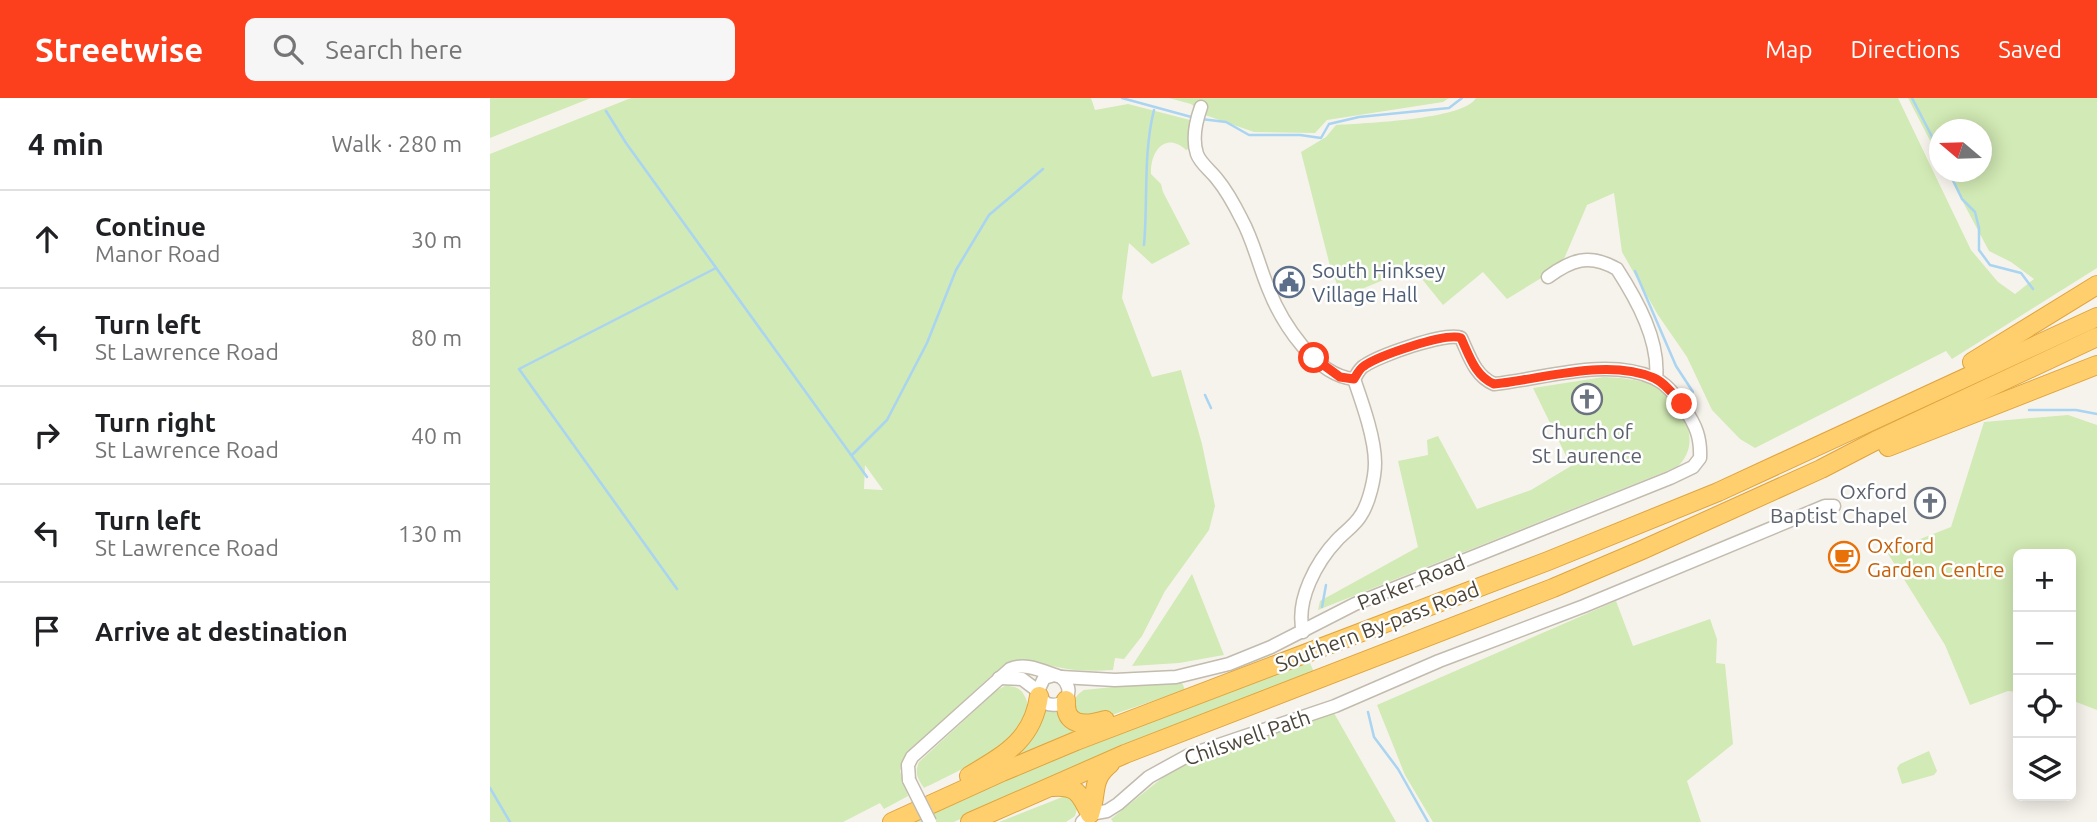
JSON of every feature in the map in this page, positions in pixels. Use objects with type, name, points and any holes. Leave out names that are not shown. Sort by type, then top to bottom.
[{"type":"highway","points":[[1860,427],[1993,351],[2097,285]]},
{"type":"highway","points":[[1860,427],[2097,317]]},
{"type":"highway","points":[[1821,469],[2097,337]]},
{"type":"highway","points":[[1821,469],[1880,450],[2097,365]]},
{"type":"highway","name":"Southern By-pass Road","points":[[898,819],[1002,772],[1168,706],[1628,529],[1718,492],[1860,427]]},
{"type":"highway","name":"Southern By-pass Road","points":[[970,822],[1125,754],[1565,582],[1821,469]]},
{"type":"highway","points":[[898,819],[995,761],[1014,746],[1032,725],[1037,713],[1039,694]]},
{"type":"highway","points":[[1068,697],[1066,708],[1069,716],[1081,725],[1168,706]]},
{"type":"highway","points":[[1086,818],[1093,804],[1095,781],[1099,774],[1125,754]]},
{"type":"highway","points":[[1045,788],[1064,786],[1076,790],[1081,795],[1086,818]]},
{"type":"street","points":[[1199,115],[1194,138],[1198,156],[1219,181],[1242,220],[1269,292],[1284,319],[1297,339],[1323,367],[1340,377],[1354,379]]},
{"type":"street","points":[[1354,379],[1362,366],[1439,337],[1455,335],[1461,338],[1473,365],[1485,380],[1494,384],[1570,372],[1605,370],[1632,372],[1656,379],[1658,366],[1654,345],[1617,269],[1590,261],[1569,261],[1553,274]]},
{"type":"street","points":[[1303,632],[1300,623],[1308,585],[1337,540],[1361,515],[1370,490],[1375,463],[1365,410],[1354,379]]},
{"type":"street","name":"Parker Road","points":[[999,678],[1017,666],[1058,676],[1115,680],[1176,677],[1205,671],[1271,647],[1354,604],[1670,478],[1693,467],[1700,458],[1699,436],[1690,417],[1673,393],[1656,379]]},
{"type":"street","name":"Chilswell Path","points":[[1086,818],[1107,811],[1149,778],[1189,755],[1335,706],[1439,661],[1584,606],[1825,506],[1834,506]]},
{"type":"street","points":[[930,822],[909,780],[908,765],[912,757],[999,678],[1022,679],[1045,703],[1054,706],[1068,697],[1068,683],[1058,676],[1044,678],[1039,694]]},
{"type":"street","name":"Parker Road","points":[[1068,697],[1084,686],[1115,680]]},
{"type":"green space","points":[[490,98],[591,98],[490,138]]},
{"type":"green space","points":[[631,98],[1091,98],[1095,110],[1128,104],[1190,120],[1195,146],[1186,150],[1172,143],[1165,143],[1153,158],[1151,174],[1161,184],[1190,244],[1152,264],[1129,243],[1122,298],[1152,377],[1181,370],[1202,444],[1215,506],[1209,530],[1165,591],[1142,636],[1124,659],[1115,658],[1113,670],[1075,670],[1023,662],[991,676],[907,753],[900,771],[908,796],[884,809],[880,803],[843,822],[490,822],[490,154]],"holes":[[[865,465],[883,490],[864,489]]]},
{"type":"green space","points":[[1169,98],[1449,98],[1443,102],[1327,120],[1315,133],[1254,132],[1205,115],[1191,104]]},
{"type":"green space","points":[[1476,98],[1898,98],[1929,163],[1929,182],[1938,182],[1971,250],[1998,282],[2015,294],[2034,279],[2011,262],[1989,251],[1952,182],[1992,182],[1992,119],[1929,119],[1929,139],[1908,98],[2097,98],[2097,268],[1952,359],[1946,351],[1755,448],[1740,439],[1712,410],[1687,357],[1658,315],[1622,252],[1614,193],[1587,205],[1561,266],[1507,299],[1483,272],[1443,305],[1413,268],[1342,297],[1330,266],[1301,152],[1326,137],[1336,125],[1433,116],[1467,105]]},
{"type":"green space","points":[[1604,377],[1646,383],[1671,397],[1686,422],[1690,438],[1687,453],[1677,467],[1318,610],[1320,601],[1418,547],[1398,461],[1428,455],[1427,440],[1438,436],[1477,509],[1531,490],[1571,466],[1533,388]]},
{"type":"green space","points":[[2068,415],[2097,425],[2097,710],[2076,702],[2076,549],[2013,549],[2013,692],[1970,705],[1945,645],[1887,552],[1951,527],[1984,422]]},
{"type":"green space","points":[[1192,574],[1224,655],[1179,663],[1132,666]]},
{"type":"green space","points":[[1616,601],[1633,646],[1710,619],[1717,639],[1716,663],[1725,664],[1733,744],[1687,781],[1701,822],[1433,822],[1405,775],[1377,705]]},
{"type":"green space","points":[[1309,661],[1314,672],[1011,795],[954,822],[909,822],[1079,748]]},
{"type":"green space","points":[[1181,680],[1185,690],[1097,720],[1077,717],[1074,702],[1084,690]]},
{"type":"green space","points":[[1005,686],[1016,688],[1024,695],[1028,709],[1022,723],[992,751],[924,788],[917,776],[919,762],[997,690]]},
{"type":"green space","points":[[1043,708],[1059,710],[1067,726],[1075,734],[1000,766]]},
{"type":"green space","points":[[1334,713],[1396,822],[1113,822],[1111,819],[1182,762]]},
{"type":"green space","points":[[1929,751],[1937,771],[1934,775],[1902,784],[1897,768],[1900,764]]},
{"type":"green space","points":[[1065,796],[1073,799],[1077,809],[1075,816],[1066,822],[999,822]]},
{"type":"waterway","points":[[1122,98],[1195,118]]},
{"type":"waterway","points":[[1201,119],[1226,122],[1249,135],[1300,135],[1321,138],[1329,124],[1359,117],[1449,108],[1462,98]]},
{"type":"waterway","points":[[1912,98],[1929,131]]},
{"type":"waterway","points":[[1144,245],[1147,160],[1154,110]]},
{"type":"waterway","points":[[606,111],[626,143],[867,477]]},
{"type":"waterway","points":[[852,455],[887,420],[927,343],[956,270],[989,215],[1043,169]]},
{"type":"waterway","points":[[1954,182],[1962,199],[1975,212],[1979,228],[1979,250],[1990,265],[2021,273],[2033,289]]},
{"type":"waterway","points":[[677,589],[519,369],[716,268]]},
{"type":"waterway","points":[[1635,271],[1676,366],[1693,392]]},
{"type":"waterway","points":[[1205,395],[1211,408]]},
{"type":"waterway","points":[[2029,410],[2076,410],[2097,414]]},
{"type":"waterway","points":[[1322,607],[1326,585]]},
{"type":"waterway","points":[[1368,712],[1374,737],[1398,769],[1428,822]]},
{"type":"waterway","points":[[490,788],[510,822]]},
{"type":"place","name":"South Hinksey Village Hall","points":[[1289,282]]},
{"type":"place","name":"Church of St Laurence","points":[[1587,399]]},
{"type":"place","name":"Oxford Baptist Chapel","points":[[1930,503]]},
{"type":"place","name":"Oxford Garden Centre","points":[[1844,557]]},
{"type":"route","points":[[1314,358],[1340,377],[1354,379],[1362,366],[1439,337],[1455,335],[1461,338],[1473,365],[1485,380],[1494,384],[1570,372],[1632,372],[1656,379],[1682,404]]}]
